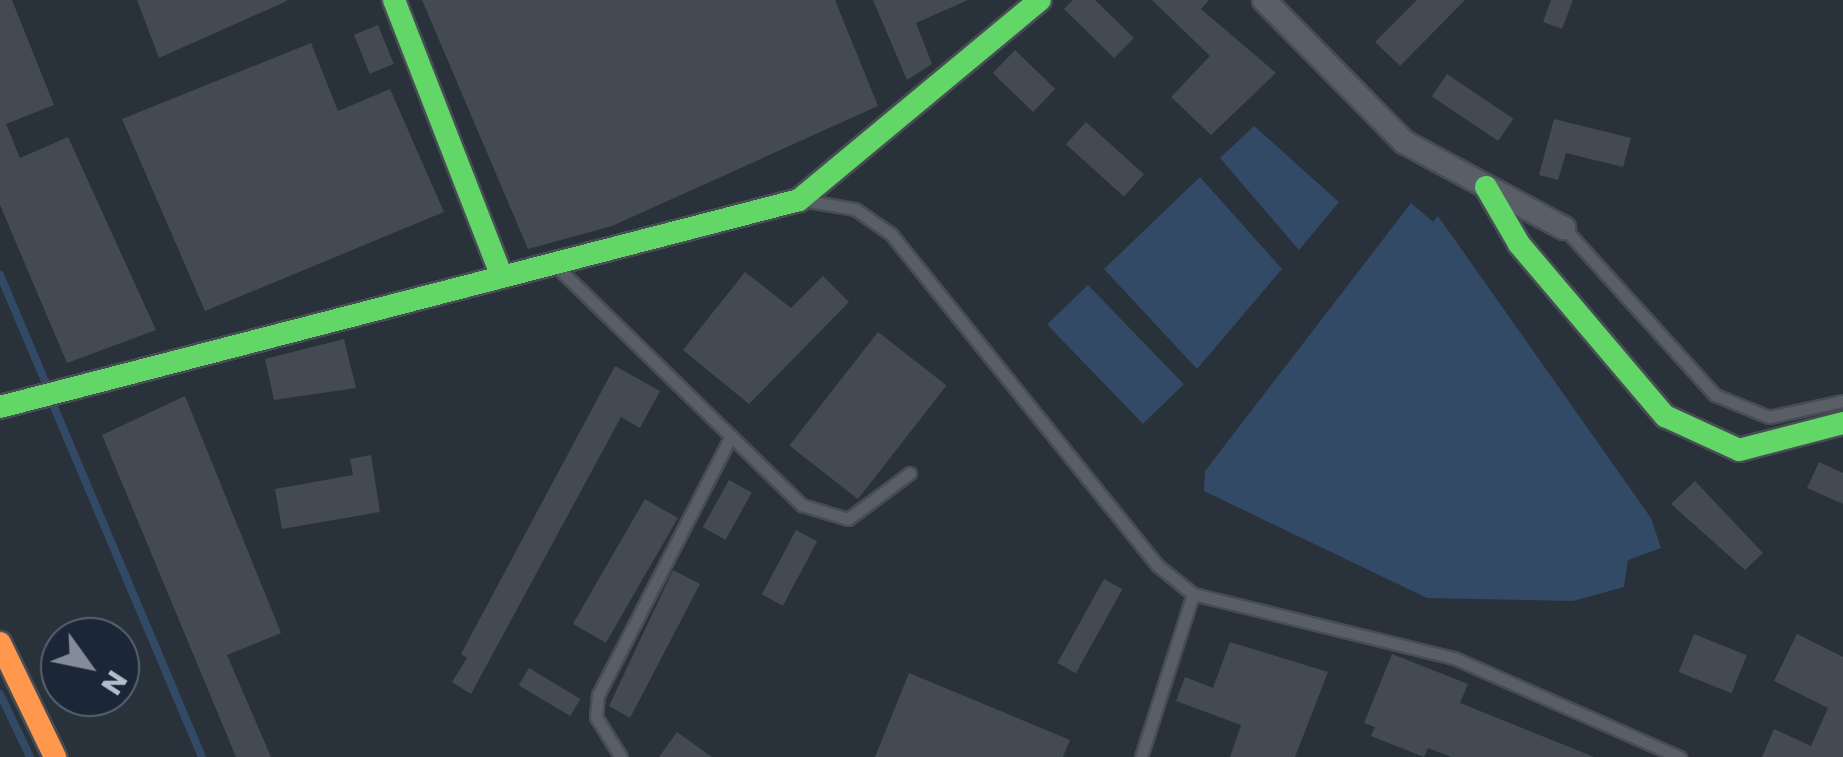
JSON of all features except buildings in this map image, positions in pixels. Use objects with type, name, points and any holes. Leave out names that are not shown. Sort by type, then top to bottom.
[{"type":"street","points":[[394,0],[502,277]]},
{"type":"street","points":[[0,407],[556,266],[798,200],[1040,0]]},
{"type":"street","points":[[1264,0],[1404,142],[1564,228]]},
{"type":"street","points":[[1486,186],[1520,244],[1665,416],[1740,450],[1843,423]]},
{"type":"street","points":[[0,643],[55,757]]},
{"type":"lane","points":[[798,200],[855,209],[890,234],[1157,565],[1193,594],[1454,658],[1680,757]]},
{"type":"lane","points":[[1564,228],[1738,410],[1769,416],[1843,400]]},
{"type":"lane","points":[[556,266],[802,505],[829,518],[848,519],[910,473]]},
{"type":"lane","points":[[621,757],[596,717],[598,695],[730,436]]},
{"type":"lane","points":[[1142,757],[1193,594]]},
{"type":"water","points":[[1254,126],[1339,202],[1299,250],[1220,158]]},
{"type":"water","points":[[1200,177],[1282,269],[1197,369],[1104,269]]},
{"type":"water","points":[[1411,203],[1433,222],[1438,216],[1651,518],[1661,548],[1628,560],[1624,587],[1573,601],[1427,598],[1204,491],[1205,471]]},
{"type":"water","points":[[1088,285],[1184,384],[1143,424],[1047,325]]},
{"type":"waterway","points":[[0,275],[48,388]]},
{"type":"waterway","points":[[52,402],[202,757]]},
{"type":"waterway","points":[[0,694],[30,757]]},
{"type":"traffic: fast","points":[[394,0],[502,277]]},
{"type":"traffic: fast","points":[[0,407],[799,200],[1040,0]]},
{"type":"traffic: fast","points":[[1486,187],[1519,244],[1665,416],[1739,450],[1843,423]]},
{"type":"traffic: slow","points":[[0,643],[55,757]]}]
